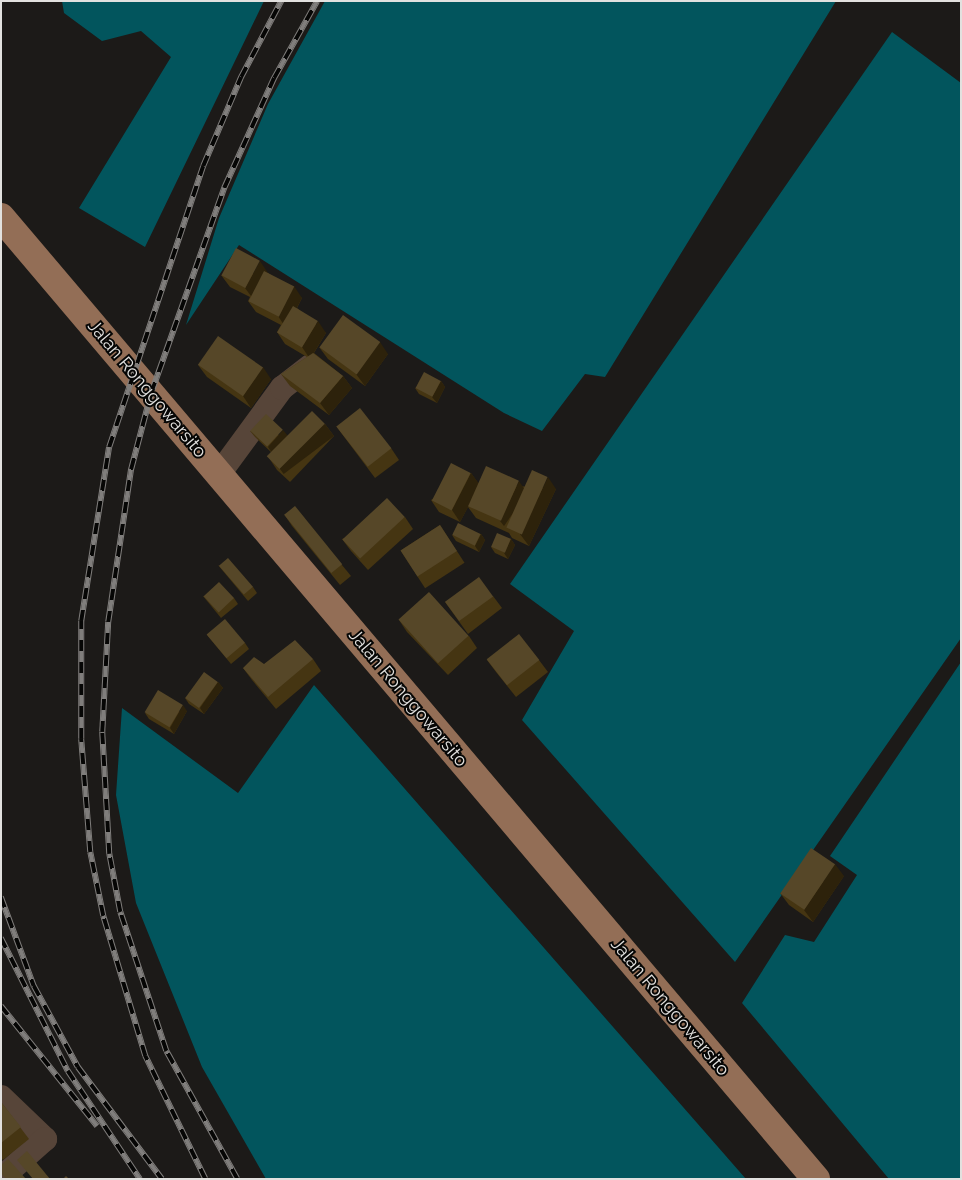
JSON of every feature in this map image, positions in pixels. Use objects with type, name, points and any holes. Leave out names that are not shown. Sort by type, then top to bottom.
[{"type":"main road","name":"Jalan Ronggowarsito","points":[[1,217],[816,1179]]},
{"type":"street","points":[[219,474],[282,388],[310,366]]},
{"type":"street","points":[[1,1097],[45,1139],[1,1178]]},
{"type":"water","points":[[62,1],[264,1],[145,247],[79,208],[171,57],[141,31],[102,41],[64,13]]},
{"type":"water","points":[[325,1],[836,1],[605,377],[585,374],[542,431],[504,413],[239,245],[186,325],[219,218],[268,104]]},
{"type":"water","points":[[892,32],[961,83],[961,638],[735,962],[522,720],[574,631],[510,584]]},
{"type":"water","points":[[961,662],[961,1179],[889,1179],[742,1003],[785,935],[814,942],[857,875],[830,856]]},
{"type":"water","points":[[314,685],[746,1179],[266,1179],[202,1067],[136,903],[116,795],[122,708],[238,793]]},
{"type":"building","points":[[236,248],[260,261],[245,288],[221,275]]},
{"type":"building","points":[[264,271],[294,286],[279,317],[249,301]]},
{"type":"building","points":[[293,306],[318,321],[302,348],[277,333]]},
{"type":"building","points":[[343,315],[380,342],[357,374],[319,347]]},
{"type":"building","points":[[218,336],[263,368],[243,396],[198,365]]},
{"type":"building","points":[[313,353],[343,376],[320,403],[281,374]]},
{"type":"building","points":[[424,372],[441,381],[432,397],[416,388]]},
{"type":"building","points":[[360,408],[391,448],[368,467],[336,426]]},
{"type":"building","points":[[312,411],[325,424],[279,469],[267,456]]},
{"type":"building","points":[[266,414],[283,430],[267,447],[250,431]]},
{"type":"building","points":[[451,463],[471,473],[452,510],[432,500]]},
{"type":"building","points":[[486,466],[519,481],[501,521],[468,506]]},
{"type":"building","points":[[532,470],[548,477],[522,534],[506,528]]},
{"type":"building","points":[[387,498],[405,517],[360,559],[342,540]]},
{"type":"building","points":[[295,506],[342,564],[331,573],[284,515]]},
{"type":"building","points":[[458,523],[480,534],[475,546],[452,535]]},
{"type":"building","points":[[440,525],[457,551],[417,577],[401,551]]},
{"type":"building","points":[[497,533],[511,539],[505,553],[491,547]]},
{"type":"building","points":[[228,558],[253,587],[244,595],[219,566]]},
{"type":"building","points":[[479,577],[493,596],[459,621],[445,602]]},
{"type":"building","points":[[219,582],[234,598],[219,612],[204,596]]},
{"type":"building","points":[[429,592],[468,636],[438,663],[399,619]]},
{"type":"building","points":[[225,619],[245,643],[227,658],[207,634]]},
{"type":"building","points":[[519,634],[539,660],[507,685],[487,659]]},
{"type":"building","points":[[295,640],[313,659],[268,697],[243,668],[254,657],[264,664]]},
{"type":"building","points":[[204,672],[218,682],[199,708],[185,698]]},
{"type":"building","points":[[158,690],[183,705],[169,727],[145,712]]},
{"type":"building","points":[[811,848],[835,864],[804,910],[780,894]]},
{"type":"building","points":[[1,1102],[21,1127],[1,1143]]},
{"type":"building","points":[[27,1151],[50,1179],[33,1179],[17,1160]]},
{"type":"building","points":[[8,1159],[26,1179],[6,1179],[1,1173],[1,1165]]},
{"type":"railway","points":[[205,1179],[145,1056],[103,916],[90,852],[81,739],[81,621],[109,447],[203,166],[241,77],[281,1]]},
{"type":"railway","points":[[237,1179],[166,1051],[120,912],[109,854],[102,732],[108,622],[131,469],[151,393],[224,188],[274,78],[317,1]]},
{"type":"railway","points":[[1,897],[34,986],[78,1067],[162,1179]]},
{"type":"railway","points":[[1,938],[68,1071],[140,1179]]},
{"type":"railway","points":[[1,1006],[97,1126]]}]
